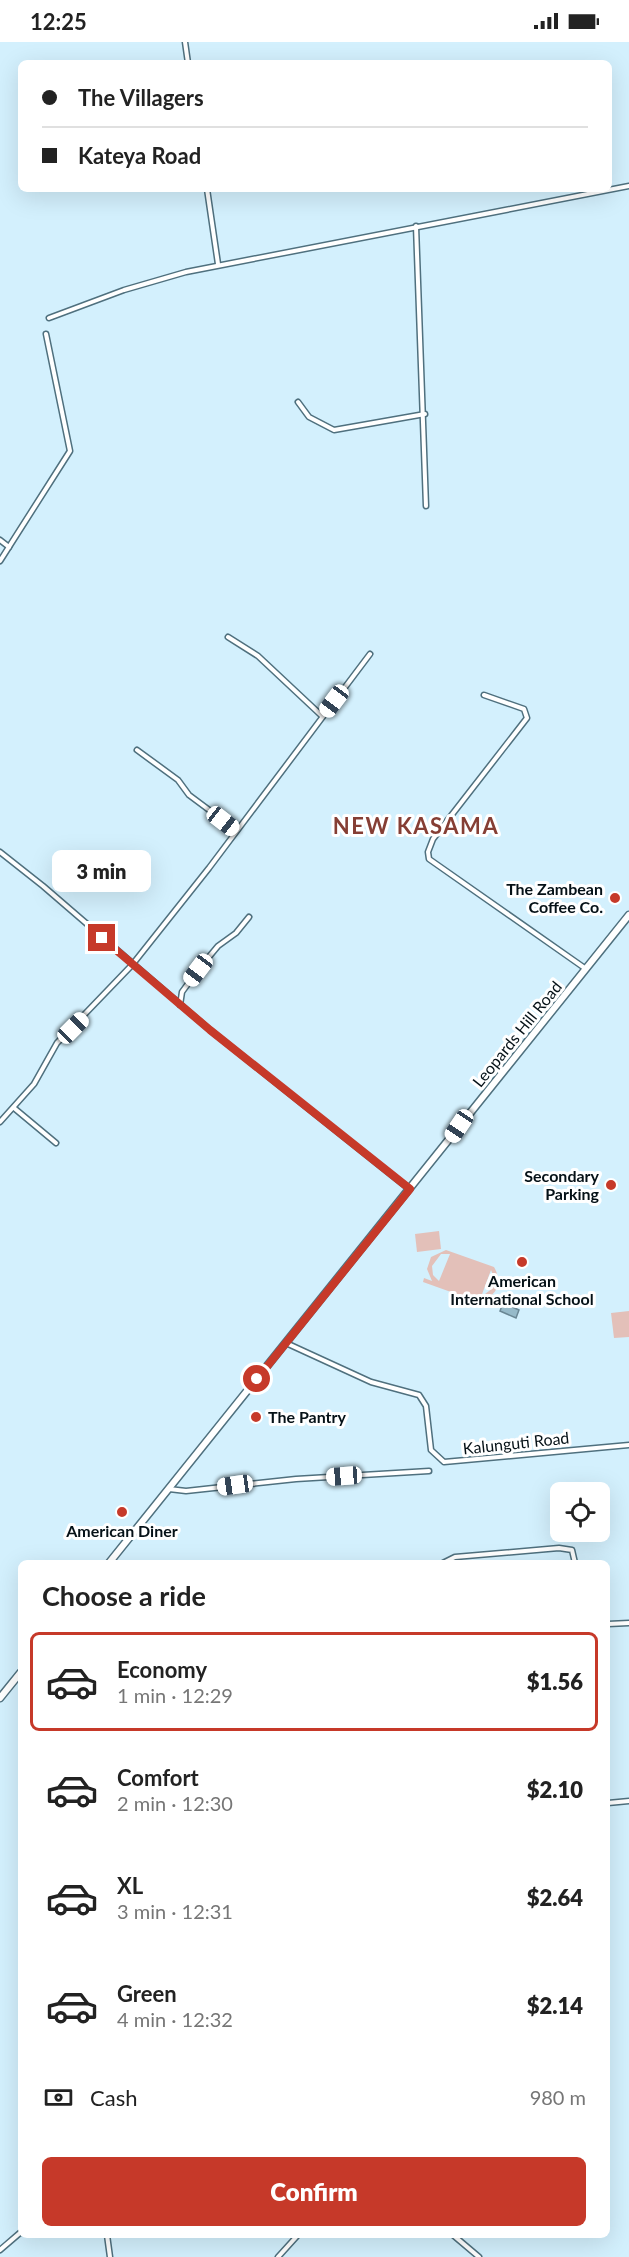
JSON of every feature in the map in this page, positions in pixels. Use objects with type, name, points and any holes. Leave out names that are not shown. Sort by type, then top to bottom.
[{"type":"main road","name":"Leopards Hill Road","points":[[111,1560],[629,915]]},
{"type":"main road","points":[[0,1698],[18,1676]]},
{"type":"street","points":[[185,42],[188,60]]},
{"type":"street","points":[[612,189],[629,186]]},
{"type":"street","points":[[207,192],[218,264]]},
{"type":"street","points":[[49,318],[143,284],[218,264],[597,192]]},
{"type":"street","points":[[416,226],[425,414],[426,506]]},
{"type":"street","points":[[0,561],[70,451],[46,334]]},
{"type":"street","points":[[298,402],[309,417],[334,430],[425,414]]},
{"type":"street","points":[[0,540],[9,547]]},
{"type":"street","points":[[228,637],[264,662],[322,716]]},
{"type":"street","points":[[0,1122],[39,1077],[57,1043],[132,965],[369,654]]},
{"type":"street","points":[[484,695],[524,709],[527,718],[434,839],[428,852],[429,859],[586,970]]},
{"type":"street","points":[[137,750],[178,780],[189,795],[236,831]]},
{"type":"street","points":[[0,852],[180,1006],[410,1189]]},
{"type":"street","points":[[180,1006],[182,992],[198,970],[218,946],[236,933],[249,917]]},
{"type":"street","points":[[14,1108],[56,1143]]},
{"type":"street","name":"Kalunguti Road","points":[[286,1343],[371,1382],[419,1395],[426,1406],[431,1450],[444,1462],[629,1445]]},
{"type":"street","points":[[169,1489],[186,1491],[296,1479],[429,1471]]},
{"type":"street","points":[[449,1560],[455,1557],[559,1548],[572,1550],[574,1560]]},
{"type":"street","points":[[610,1623],[629,1623]]},
{"type":"street","points":[[610,1803],[629,1801]]},
{"type":"street","points":[[0,2250],[18,2235]]},
{"type":"street","points":[[107,2238],[110,2257]]},
{"type":"street","points":[[278,2257],[295,2238]]},
{"type":"street","points":[[457,2238],[479,2257]]},
{"type":"shaded area","points":[[439,1231],[441,1249],[417,1252],[415,1234]]},
{"type":"shaded area","points":[[446,1250],[494,1267],[498,1277],[498,1286],[493,1294],[484,1300],[491,1303],[490,1306],[423,1282],[424,1278],[432,1281],[427,1269],[431,1257]],"holes":[[[441,1254],[450,1254],[439,1281],[433,1275],[432,1266]],[[491,1270],[495,1279],[493,1288],[481,1297]]]},
{"type":"shaded area","points":[[629,1311],[629,1337],[614,1338],[611,1313]]},
{"type":"water","points":[[503,1303],[519,1310],[516,1318],[500,1311]]},
{"type":"place","name":"The Zambean Coffee Co.","points":[[615,898]]},
{"type":"place","name":"Secondary Parking","points":[[611,1185]]},
{"type":"place","name":"American International School","points":[[522,1262]]},
{"type":"place","name":"The Pantry","points":[[256,1417]]},
{"type":"place","name":"American Diner","points":[[122,1512]]},
{"type":"district","name":"NEW KASAMA","points":[[416,826]]},
{"type":"route","points":[[102,938],[210,1030],[410,1189],[257,1379]]}]
